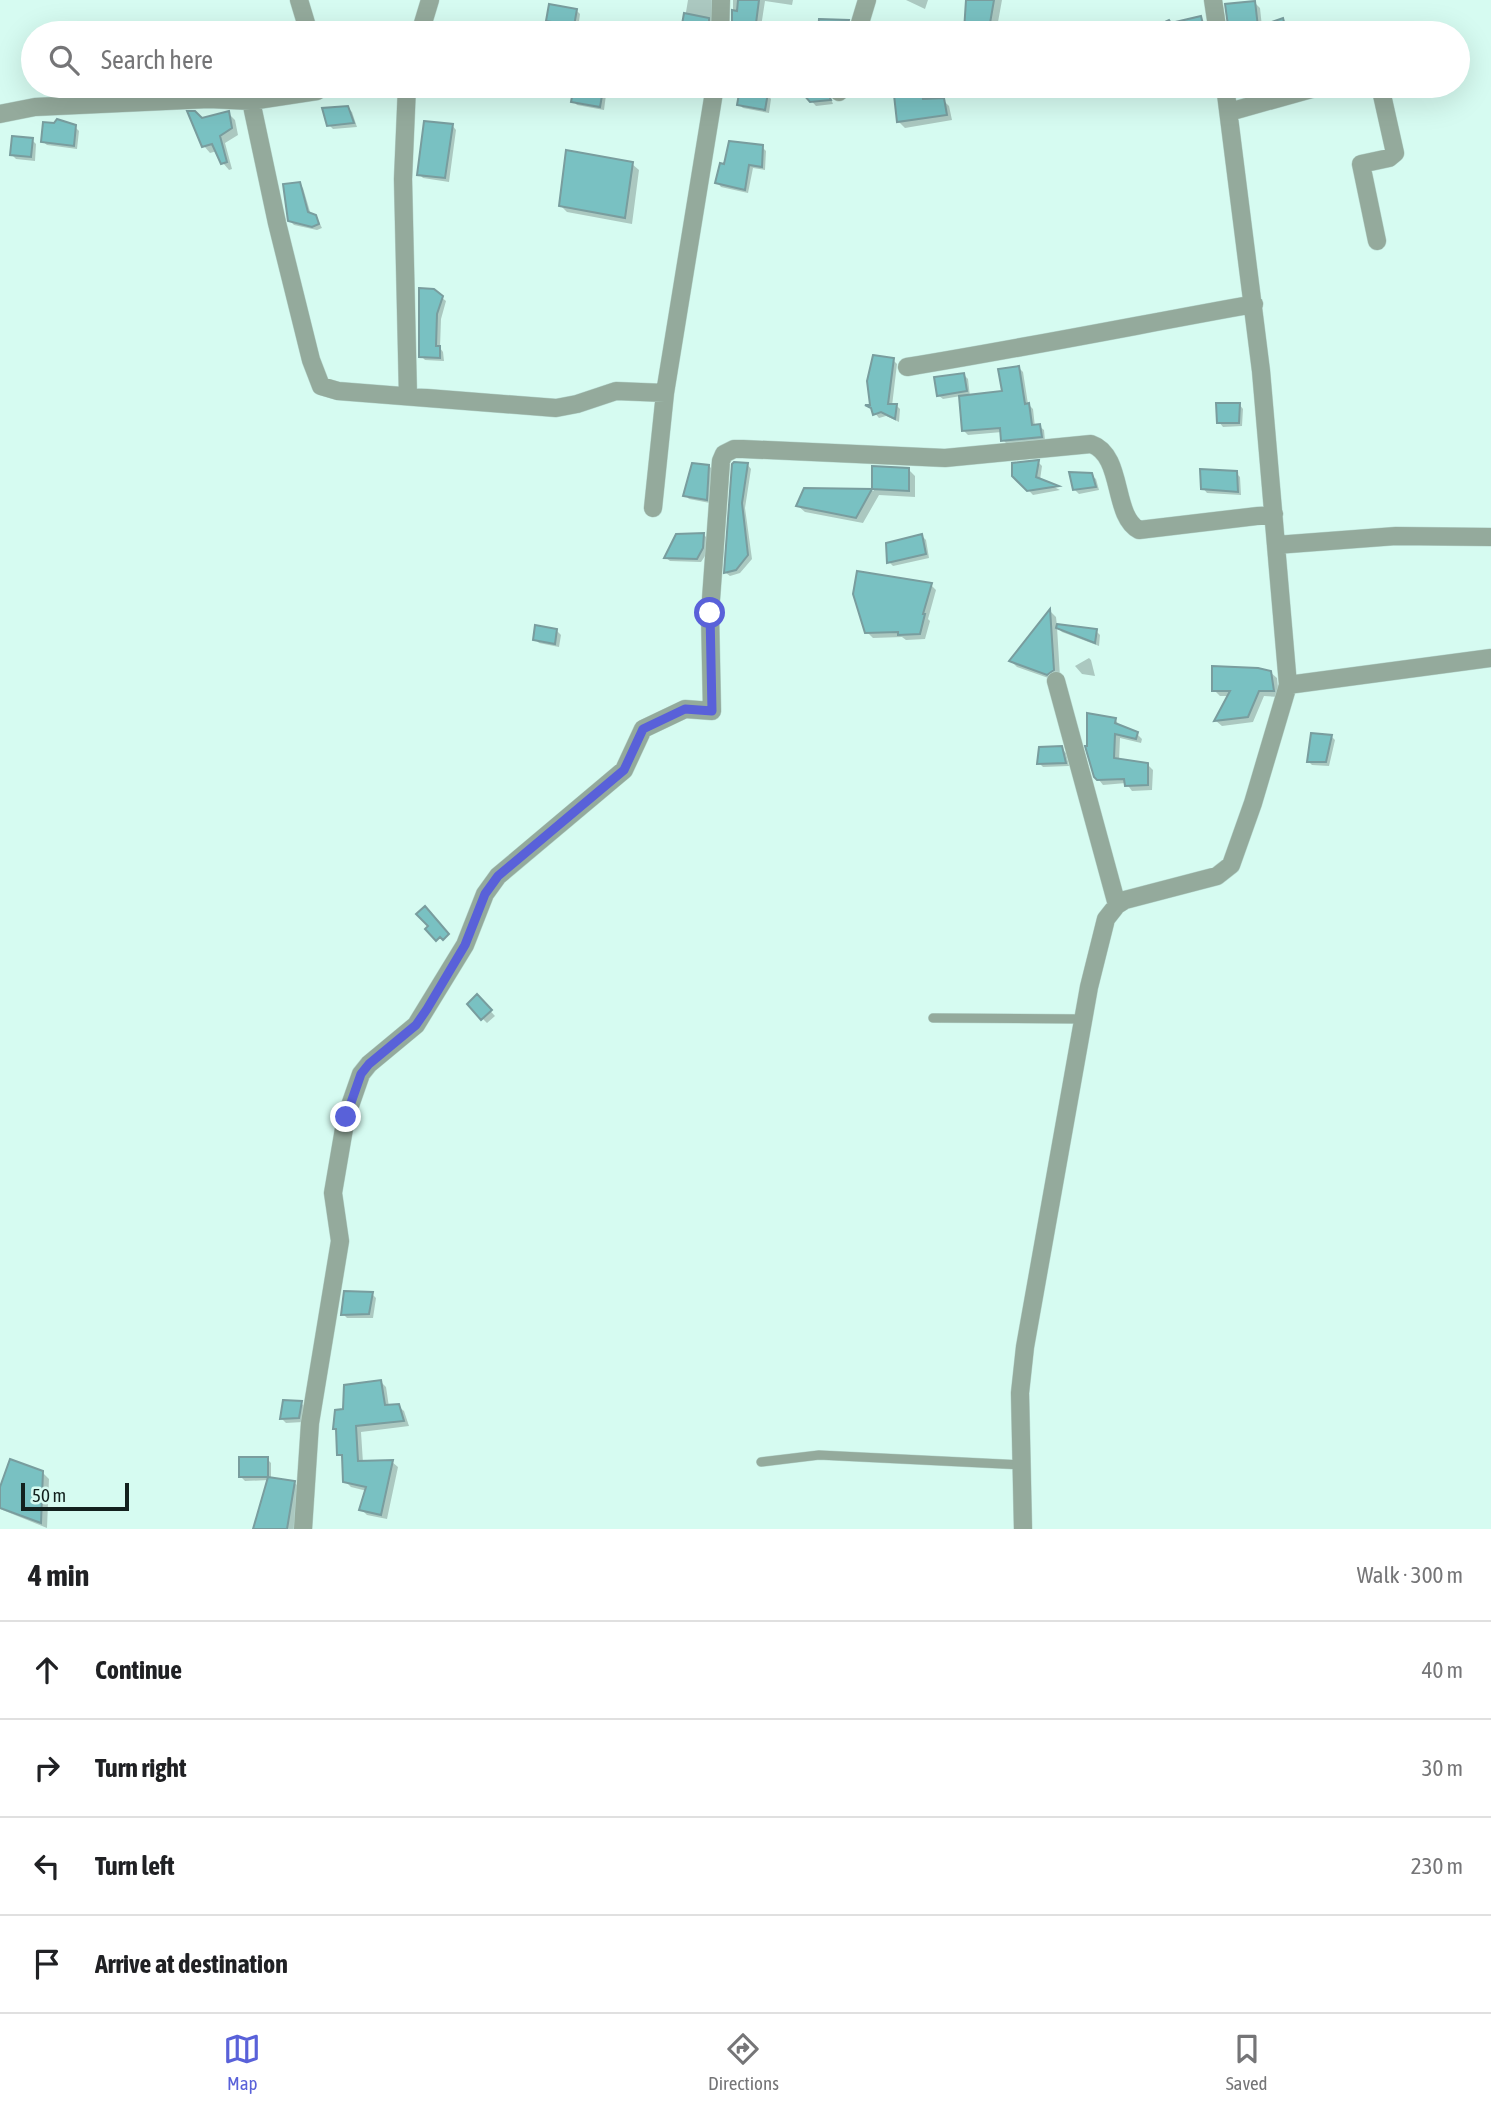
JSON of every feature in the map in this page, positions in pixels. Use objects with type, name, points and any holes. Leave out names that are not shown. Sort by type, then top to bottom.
[{"type":"street","points":[[299,0],[305,21]]},
{"type":"street","points":[[424,21],[430,0]]},
{"type":"street","points":[[721,21],[722,0]]},
{"type":"street","points":[[861,21],[867,0]]},
{"type":"street","points":[[1213,0],[1216,21]]},
{"type":"street","points":[[0,114],[49,106],[209,99],[251,101],[274,98]]},
{"type":"street","points":[[406,98],[402,179],[408,396]]},
{"type":"street","points":[[653,508],[665,393],[713,98]]},
{"type":"street","points":[[1023,1529],[1020,1384],[1083,1019],[1104,925],[1117,905],[1134,897],[1217,876],[1231,866],[1288,685],[1254,304],[1227,98]]},
{"type":"street","points":[[1229,112],[1279,98]]},
{"type":"street","points":[[1377,241],[1361,164],[1389,158],[1395,153],[1383,98]]},
{"type":"street","points":[[251,101],[277,223],[311,360],[319,383],[328,390],[556,408],[616,391],[665,393]]},
{"type":"street","points":[[907,367],[1254,304]]},
{"type":"street","points":[[303,1529],[310,1423],[340,1241],[333,1193],[346,1117],[356,1085],[369,1064],[416,1025],[465,945],[485,894],[498,876],[624,770],[643,729],[685,709],[712,711],[710,613],[721,461],[724,454],[734,449],[946,458],[1091,444],[1100,448],[1107,458],[1130,522],[1139,530],[1274,514]]},
{"type":"street","points":[[1276,545],[1396,536],[1491,537]]},
{"type":"street","points":[[1288,685],[1491,658]]},
{"type":"street","points":[[1056,681],[1117,905]]},
{"type":"lane","points":[[933,1018],[1083,1019]]},
{"type":"lane","points":[[761,1462],[819,1455],[1021,1465]]},
{"type":"building","points":[[738,0],[759,0],[756,21],[732,21],[732,10],[737,11]]},
{"type":"building","points":[[966,0],[994,0],[990,21],[965,21]]},
{"type":"building","points":[[1255,1],[1257,21],[1227,21],[1225,4]]},
{"type":"building","points":[[549,4],[577,9],[575,21],[546,21]]},
{"type":"building","points":[[684,13],[709,18],[709,21],[683,21]]},
{"type":"building","points":[[1201,16],[1202,21],[1180,21]]},
{"type":"building","points":[[819,19],[849,20],[849,21]]},
{"type":"building","points":[[572,98],[602,98],[600,107],[571,102]]},
{"type":"building","points":[[738,98],[767,98],[765,110],[737,105]]},
{"type":"building","points":[[806,98],[831,100],[810,102]]},
{"type":"building","points":[[894,98],[944,98],[947,115],[897,122]]},
{"type":"building","points":[[348,106],[354,123],[327,126],[322,108]]},
{"type":"building","points":[[187,111],[195,111],[202,118],[229,111],[232,128],[220,136],[227,162],[221,164],[212,144],[202,147]]},
{"type":"building","points":[[57,119],[76,125],[74,146],[41,142],[43,122],[54,123]]},
{"type":"building","points":[[424,121],[453,124],[445,178],[417,175]]},
{"type":"building","points":[[12,136],[33,138],[31,157],[10,155]]},
{"type":"building","points":[[729,141],[763,145],[762,167],[749,165],[745,190],[715,183],[720,163],[724,164]]},
{"type":"building","points":[[566,150],[633,162],[625,218],[559,206]]},
{"type":"building","points":[[300,182],[308,212],[316,215],[319,224],[312,227],[288,221],[283,184]]},
{"type":"building","points":[[419,288],[434,289],[443,296],[437,314],[436,346],[440,346],[440,358],[419,357]]},
{"type":"building","points":[[873,355],[894,358],[888,404],[897,404],[895,419],[881,412],[873,415],[871,408],[865,405],[870,405],[867,381]]},
{"type":"building","points":[[1019,366],[1025,404],[1029,403],[1032,425],[1040,424],[1042,437],[1001,441],[1000,428],[962,431],[959,396],[1002,391],[998,369]]},
{"type":"building","points":[[964,373],[967,391],[937,396],[934,377]]},
{"type":"building","points":[[1216,403],[1240,403],[1239,423],[1217,423]]},
{"type":"building","points":[[1039,460],[1036,477],[1059,486],[1027,491],[1012,476],[1012,463]]},
{"type":"building","points":[[692,463],[709,465],[707,500],[683,496]]},
{"type":"building","points":[[748,463],[742,503],[748,555],[736,570],[724,573],[732,464]]},
{"type":"building","points":[[872,466],[909,468],[909,491],[872,489]]},
{"type":"building","points":[[1200,469],[1237,471],[1238,492],[1201,489]]},
{"type":"building","points":[[1069,472],[1092,473],[1096,487],[1073,490]]},
{"type":"building","points":[[804,488],[872,489],[856,518],[796,506]]},
{"type":"building","points":[[704,533],[703,548],[697,559],[664,558],[676,534]]},
{"type":"building","points":[[922,534],[926,554],[887,563],[886,543]]},
{"type":"building","points":[[857,571],[932,583],[920,634],[865,633],[853,594]]},
{"type":"building","points":[[1050,609],[1054,670],[1047,675],[1009,661]]},
{"type":"building","points":[[1057,624],[1097,629],[1095,643],[1056,628]]},
{"type":"building","points":[[535,625],[557,629],[555,644],[533,640]]},
{"type":"building","points":[[1212,666],[1271,671],[1274,691],[1259,691],[1248,717],[1214,721],[1230,691],[1212,691]]},
{"type":"building","points":[[1087,713],[1116,718],[1115,723],[1138,732],[1136,739],[1115,734],[1114,758],[1148,763],[1148,785],[1125,786],[1124,779],[1097,780],[1094,777],[1085,746]]},
{"type":"building","points":[[1311,733],[1332,735],[1326,762],[1307,762]]},
{"type":"building","points":[[1062,746],[1066,763],[1037,764],[1039,747]]},
{"type":"building","points":[[425,906],[449,934],[443,940],[440,937],[436,941],[425,929],[428,926],[416,914]]},
{"type":"building","points":[[477,994],[492,1010],[481,1020],[467,1004]]},
{"type":"building","points":[[344,1291],[373,1292],[369,1314],[341,1315]]},
{"type":"building","points":[[381,1380],[385,1405],[399,1404],[404,1421],[356,1426],[358,1461],[393,1460],[381,1515],[359,1510],[366,1487],[343,1482],[342,1455],[337,1455],[336,1429],[333,1429],[335,1410],[343,1409],[344,1385]]},
{"type":"building","points":[[283,1400],[302,1401],[299,1418],[280,1419]]},
{"type":"building","points":[[239,1457],[268,1457],[268,1477],[239,1477]]},
{"type":"building","points":[[10,1459],[43,1471],[41,1523],[0,1508],[0,1487]]},
{"type":"building","points":[[268,1477],[295,1481],[287,1529],[253,1529]]},
{"type":"route","points":[[346,1117],[361,1074],[369,1064],[399,1042],[427,1009],[465,945],[485,894],[498,876],[624,770],[643,729],[685,709],[712,711],[710,613]]}]
